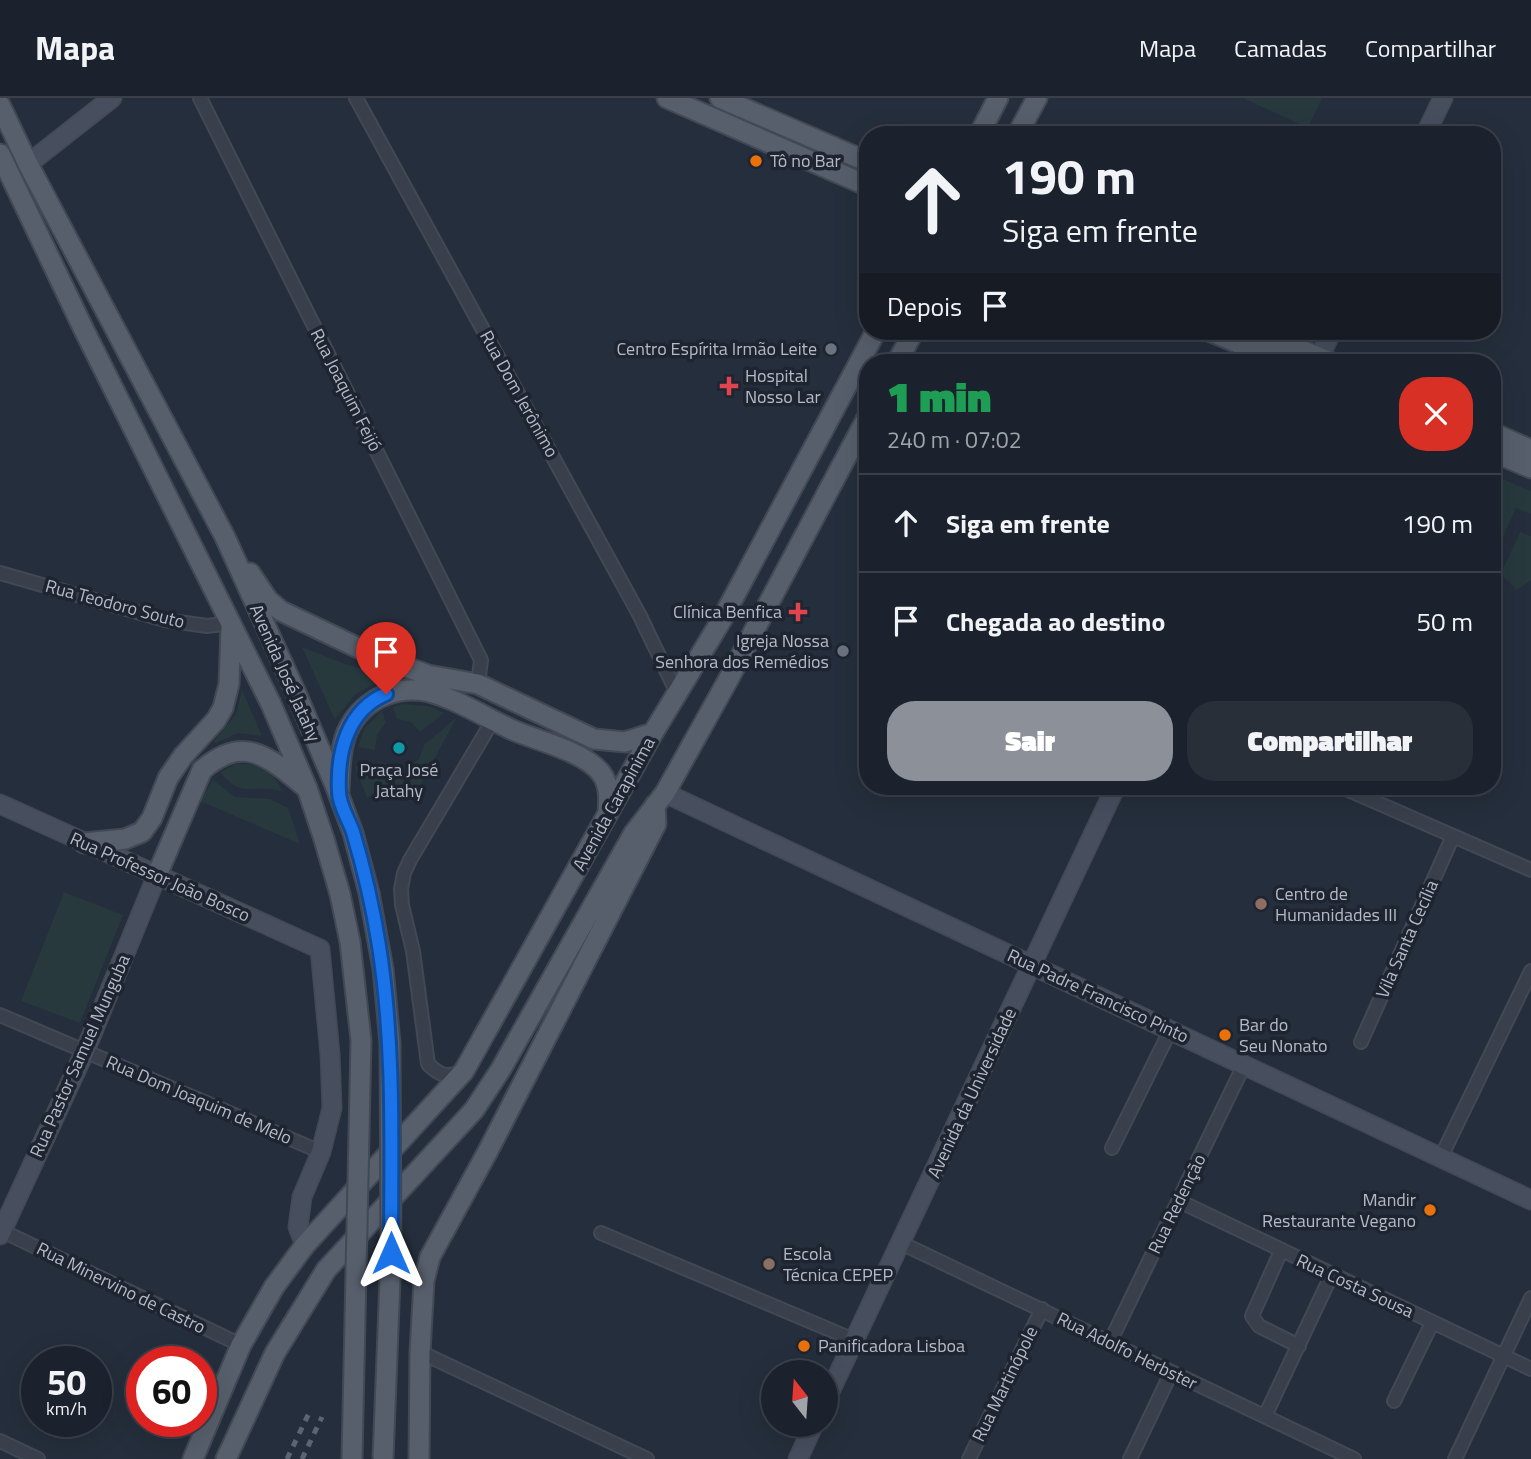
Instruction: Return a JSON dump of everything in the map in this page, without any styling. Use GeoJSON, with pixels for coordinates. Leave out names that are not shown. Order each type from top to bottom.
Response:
{"type":"FeatureCollection","features":[{"type":"Feature","properties":{"kind":"main road"},"geometry":{"type":"LineString","coordinates":[[667,98],[703,105],[859,182]]}},
{"type":"Feature","properties":{"kind":"main road"},"geometry":{"type":"LineString","coordinates":[[720,98],[859,158]]}},
{"type":"Feature","properties":{"kind":"main road"},"geometry":{"type":"LineString","coordinates":[[984,126],[998,98]]}},
{"type":"Feature","properties":{"kind":"main road"},"geometry":{"type":"LineString","coordinates":[[1022,126],[1037,98]]}},
{"type":"Feature","properties":{"kind":"main road","name":"Avenida José Jatahy"},"geometry":{"type":"LineString","coordinates":[[0,105],[28,164],[225,537],[296,693],[353,833],[377,931],[390,1043],[391,1253],[383,1459]]}},
{"type":"Feature","properties":{"kind":"main road","name":"Avenida José Jatahy"},"geometry":{"type":"LineString","coordinates":[[0,154],[7,175],[271,704],[307,788],[340,894],[350,942],[361,1040],[352,1459]]}},
{"type":"Feature","properties":{"kind":"main road"},"geometry":{"type":"LineString","coordinates":[[1231,340],[1265,354]]}},
{"type":"Feature","properties":{"kind":"main road"},"geometry":{"type":"LineString","coordinates":[[1276,340],[1307,354]]}},
{"type":"Feature","properties":{"kind":"main road","name":"Avenida Carapinima"},"geometry":{"type":"LineString","coordinates":[[193,1459],[241,1345],[274,1287],[305,1245],[464,1071],[653,733],[721,621],[859,363]]}},
{"type":"Feature","properties":{"kind":"main road","name":"Avenida Carapinima"},"geometry":{"type":"LineString","coordinates":[[226,1459],[275,1353],[326,1270],[474,1110],[501,1069],[634,833],[660,799],[728,680],[859,433]]}},
{"type":"Feature","properties":{"kind":"main road"},"geometry":{"type":"LineString","coordinates":[[1501,437],[1531,450]]}},
{"type":"Feature","properties":{"kind":"main road"},"geometry":{"type":"LineString","coordinates":[[1501,455],[1531,468]]}},
{"type":"Feature","properties":{"kind":"main road"},"geometry":{"type":"LineString","coordinates":[[225,537],[268,600],[281,611],[371,654],[428,674],[478,684],[594,739],[625,742],[653,733]]}},
{"type":"Feature","properties":{"kind":"main road"},"geometry":{"type":"LineString","coordinates":[[85,843],[125,839],[142,832],[152,818],[168,778],[183,755],[216,720],[223,708],[229,684],[231,624]]}},
{"type":"Feature","properties":{"kind":"main road"},"geometry":{"type":"LineString","coordinates":[[338,795],[346,734],[355,718],[376,698],[398,691],[430,692],[588,760],[606,780],[609,795],[608,815]]}},
{"type":"Feature","properties":{"kind":"main road"},"geometry":{"type":"LineString","coordinates":[[158,875],[202,770],[214,759],[239,751],[265,755],[307,788]]}},
{"type":"Feature","properties":{"kind":"main road"},"geometry":{"type":"LineString","coordinates":[[419,1459],[420,1352],[424,1281],[430,1257],[488,1151],[656,824],[660,799]]}},
{"type":"Feature","properties":{"kind":"street"},"geometry":{"type":"LineString","coordinates":[[28,164],[112,98]]}},
{"type":"Feature","properties":{"kind":"street","name":"Rua Joaquim Feijó"},"geometry":{"type":"LineString","coordinates":[[200,98],[481,660],[478,684]]}},
{"type":"Feature","properties":{"kind":"street","name":"Rua Dom Jerônimo"},"geometry":{"type":"LineString","coordinates":[[356,98],[639,614],[677,693]]}},
{"type":"Feature","properties":{"kind":"street"},"geometry":{"type":"LineString","coordinates":[[1429,126],[1443,98]]}},
{"type":"Feature","properties":{"kind":"street","name":"Rua Teodoro Souto"},"geometry":{"type":"LineString","coordinates":[[0,573],[165,620],[207,626],[231,624]]}},
{"type":"Feature","properties":{"kind":"street"},"geometry":{"type":"LineString","coordinates":[[464,1071],[451,1076],[436,1073],[428,1064],[413,951],[401,889],[410,860],[493,720]]}},
{"type":"Feature","properties":{"kind":"street","name":"Avenida da Universidade"},"geometry":{"type":"LineString","coordinates":[[838,1374],[1112,795]]}},
{"type":"Feature","properties":{"kind":"street"},"geometry":{"type":"LineString","coordinates":[[1360,795],[1531,870]]}},
{"type":"Feature","properties":{"kind":"street","name":"Rua Padre Francisco Pinto"},"geometry":{"type":"LineString","coordinates":[[660,799],[1032,966],[1531,1200]]}},
{"type":"Feature","properties":{"kind":"street","name":"Rua Professor João Bosco"},"geometry":{"type":"LineString","coordinates":[[0,804],[320,949],[330,1054],[331,1108],[321,1152]]}},
{"type":"Feature","properties":{"kind":"street","name":"Vila Santa Cecília"},"geometry":{"type":"LineString","coordinates":[[1362,1042],[1453,836]]}},
{"type":"Feature","properties":{"kind":"street","name":"Rua Pastor Samuel Munguba"},"geometry":{"type":"LineString","coordinates":[[1,1232],[85,1051],[158,875]]}},
{"type":"Feature","properties":{"kind":"street"},"geometry":{"type":"LineString","coordinates":[[1441,1157],[1531,971]]}},
{"type":"Feature","properties":{"kind":"street","name":"Rua Dom Joaquim de Melo"},"geometry":{"type":"LineString","coordinates":[[0,1015],[321,1152]]}},
{"type":"Feature","properties":{"kind":"street"},"geometry":{"type":"LineString","coordinates":[[1112,1148],[1170,1031]]}},
{"type":"Feature","properties":{"kind":"street","name":"Rua Redenção"},"geometry":{"type":"LineString","coordinates":[[1110,1342],[1244,1065]]}},
{"type":"Feature","properties":{"kind":"street"},"geometry":{"type":"LineString","coordinates":[[305,1245],[298,1227],[302,1196],[321,1152]]}},
{"type":"Feature","properties":{"kind":"street","name":"Rua Costa Sousa"},"geometry":{"type":"LineString","coordinates":[[1179,1201],[1531,1369]]}},
{"type":"Feature","properties":{"kind":"street","name":"Rua Minervino de Castro"},"geometry":{"type":"LineString","coordinates":[[1,1232],[241,1345]]}},
{"type":"Feature","properties":{"kind":"street"},"geometry":{"type":"LineString","coordinates":[[601,1233],[854,1340]]}},
{"type":"Feature","properties":{"kind":"street","name":"Rua Adolfo Herbster"},"geometry":{"type":"LineString","coordinates":[[901,1243],[1354,1459]]}},
{"type":"Feature","properties":{"kind":"street"},"geometry":{"type":"LineString","coordinates":[[1281,1251],[1252,1316],[1259,1326],[1299,1346]]}},
{"type":"Feature","properties":{"kind":"street"},"geometry":{"type":"LineString","coordinates":[[1265,1416],[1332,1274]]}},
{"type":"Feature","properties":{"kind":"street"},"geometry":{"type":"LineString","coordinates":[[1455,1459],[1531,1298]]}},
{"type":"Feature","properties":{"kind":"street","name":"Rua Martinópole"},"geometry":{"type":"LineString","coordinates":[[969,1459],[1042,1309]]}},
{"type":"Feature","properties":{"kind":"street"},"geometry":{"type":"LineString","coordinates":[[1394,1401],[1432,1323]]}},
{"type":"Feature","properties":{"kind":"street"},"geometry":{"type":"LineString","coordinates":[[420,1352],[647,1459]]}},
{"type":"Feature","properties":{"kind":"street"},"geometry":{"type":"LineString","coordinates":[[1130,1459],[1171,1373]]}},
{"type":"Feature","properties":{"kind":"street"},"geometry":{"type":"LineString","coordinates":[[798,1459],[808,1437]]}},
{"type":"Feature","properties":{"kind":"street"},"geometry":{"type":"LineString","coordinates":[[0,1441],[38,1459]]}},
{"type":"Feature","properties":{"kind":"shaded area"},"geometry":{"type":"Polygon","coordinates":[[[1243,98],[1322,98],[1309,126],[1243,98]]]}},
{"type":"Feature","properties":{"kind":"shaded area"},"geometry":{"type":"Polygon","coordinates":[[[1501,478],[1531,491],[1531,514],[1516,508],[1501,541],[1501,478]]]}},
{"type":"Feature","properties":{"kind":"shaded area"},"geometry":{"type":"Polygon","coordinates":[[[1520,532],[1531,536],[1531,580],[1517,590],[1501,574],[1520,532]]]}},
{"type":"Feature","properties":{"kind":"shaded area"},"geometry":{"type":"Polygon","coordinates":[[[302,647],[382,675],[383,679],[356,694],[334,718],[302,647]]]}},
{"type":"Feature","properties":{"kind":"shaded area"},"geometry":{"type":"Polygon","coordinates":[[[242,690],[262,736],[238,733],[216,743],[214,741],[236,714],[242,690]]]}},
{"type":"Feature","properties":{"kind":"shaded area"},"geometry":{"type":"Polygon","coordinates":[[[401,704],[428,706],[444,713],[420,732],[411,722],[397,719],[393,707],[401,704]]]}},
{"type":"Feature","properties":{"kind":"shaded area"},"geometry":{"type":"Polygon","coordinates":[[[382,711],[386,723],[377,734],[375,750],[358,747],[364,729],[382,711]]]}},
{"type":"Feature","properties":{"kind":"shaded area"},"geometry":{"type":"Polygon","coordinates":[[[457,717],[411,802],[391,791],[386,799],[375,793],[367,798],[355,766],[381,762],[397,769],[410,766],[419,759],[424,745],[457,717]]]}},
{"type":"Feature","properties":{"kind":"shaded area"},"geometry":{"type":"Polygon","coordinates":[[[236,764],[251,765],[264,770],[275,779],[283,792],[236,786],[220,772],[236,764]]]}},
{"type":"Feature","properties":{"kind":"shaded area"},"geometry":{"type":"Polygon","coordinates":[[[213,780],[235,797],[270,799],[288,808],[300,844],[200,801],[213,780]]]}},
{"type":"Feature","properties":{"kind":"shaded area"},"geometry":{"type":"Polygon","coordinates":[[[64,892],[123,915],[80,1023],[21,1001],[64,892]]]}},
{"type":"Feature","properties":{"kind":"railway"},"geometry":{"type":"LineString","coordinates":[[287,1459],[310,1411]]}},
{"type":"Feature","properties":{"kind":"railway"},"geometry":{"type":"LineString","coordinates":[[302,1459],[322,1417]]}},
{"type":"Feature","properties":{"kind":"place","name":"Tô no Bar"},"geometry":{"type":"Point","coordinates":[756,161]}},
{"type":"Feature","properties":{"kind":"place","name":"Centro Espírita Irmão Leite"},"geometry":{"type":"Point","coordinates":[831,349]}},
{"type":"Feature","properties":{"kind":"place","name":"Hospital Nosso Lar"},"geometry":{"type":"Point","coordinates":[729,386]}},
{"type":"Feature","properties":{"kind":"place","name":"Clínica Benfica"},"geometry":{"type":"Point","coordinates":[798,612]}},
{"type":"Feature","properties":{"kind":"place","name":"Igreja Nossa Senhora dos Remédios"},"geometry":{"type":"Point","coordinates":[843,651]}},
{"type":"Feature","properties":{"kind":"place","name":"Praça José Jatahy"},"geometry":{"type":"Point","coordinates":[399,748]}},
{"type":"Feature","properties":{"kind":"place","name":"Centro de Humanidades III"},"geometry":{"type":"Point","coordinates":[1261,904]}},
{"type":"Feature","properties":{"kind":"place","name":"Bar do Seu Nonato"},"geometry":{"type":"Point","coordinates":[1225,1035]}},
{"type":"Feature","properties":{"kind":"place","name":"Mandir Restaurante Vegano"},"geometry":{"type":"Point","coordinates":[1430,1210]}},
{"type":"Feature","properties":{"kind":"place","name":"Escola Técnica CEPEP"},"geometry":{"type":"Point","coordinates":[769,1264]}},
{"type":"Feature","properties":{"kind":"place","name":"Panificadora Lisboa"},"geometry":{"type":"Point","coordinates":[804,1346]}},
{"type":"Feature","properties":{"kind":"route"},"geometry":{"type":"LineString","coordinates":[[386,694],[366,705],[346,734],[338,795],[353,833],[369,893],[383,969],[390,1043],[391,1253]]}}]}
